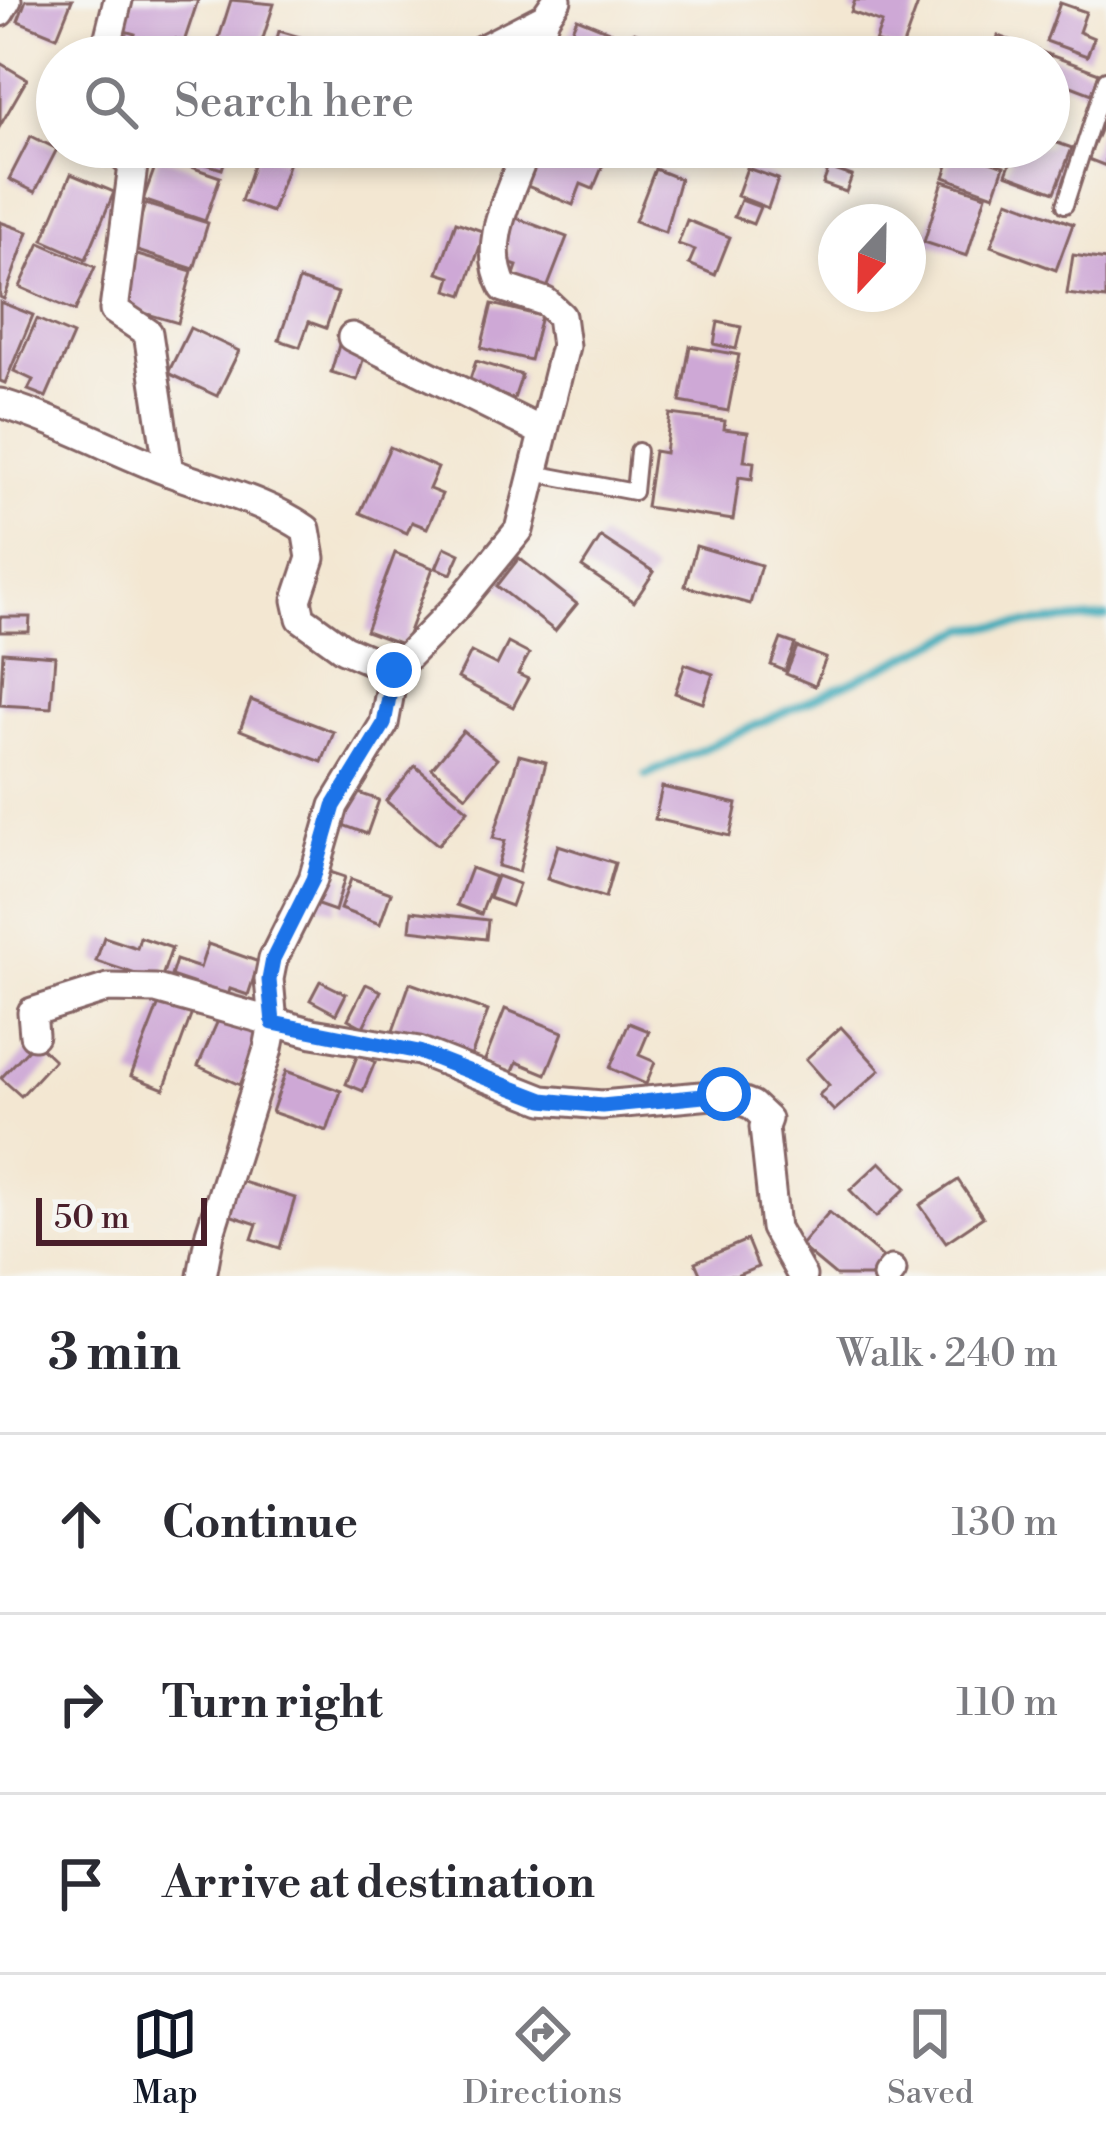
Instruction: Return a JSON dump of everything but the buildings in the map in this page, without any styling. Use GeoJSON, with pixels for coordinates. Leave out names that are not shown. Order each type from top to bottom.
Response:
{"type":"FeatureCollection","features":[{"type":"Feature","properties":{"kind":"street"},"geometry":{"type":"LineString","coordinates":[[0,12],[7,0]]}},
{"type":"Feature","properties":{"kind":"street"},"geometry":{"type":"LineString","coordinates":[[109,36],[118,0]]}},
{"type":"Feature","properties":{"kind":"street"},"geometry":{"type":"LineString","coordinates":[[505,36],[551,9]]}},
{"type":"Feature","properties":{"kind":"street"},"geometry":{"type":"LineString","coordinates":[[133,168],[114,310],[148,332],[169,472]]}},
{"type":"Feature","properties":{"kind":"street"},"geometry":{"type":"LineString","coordinates":[[202,1276],[210,1233],[273,1023],[269,980],[273,959],[313,879],[334,806],[384,724],[394,670],[456,608],[519,530],[566,346],[561,316],[546,302],[504,288],[492,266],[494,243],[520,168]]}},
{"type":"Feature","properties":{"kind":"street"},"geometry":{"type":"LineString","coordinates":[[352,337],[543,432]]}},
{"type":"Feature","properties":{"kind":"street"},"geometry":{"type":"LineString","coordinates":[[0,403],[169,472],[276,508],[306,529],[311,558],[297,600],[301,617],[344,649],[394,670]]}},
{"type":"Feature","properties":{"kind":"street"},"geometry":{"type":"LineString","coordinates":[[34,1035],[32,1012],[108,988],[156,989],[273,1023],[419,1052],[543,1100],[602,1106],[724,1094],[752,1105],[767,1119],[764,1127],[776,1228],[796,1265],[819,1276]]}},
{"type":"Feature","properties":{"kind":"lane"},"geometry":{"type":"LineString","coordinates":[[1065,205],[1106,79]]}},
{"type":"Feature","properties":{"kind":"lane"},"geometry":{"type":"LineString","coordinates":[[534,473],[634,492],[638,452]]}},
{"type":"Feature","properties":{"kind":"waterway"},"geometry":{"type":"LineString","coordinates":[[646,775],[969,628],[1106,617]]}},
{"type":"Feature","properties":{"kind":"route"},"geometry":{"type":"LineString","coordinates":[[394,670],[384,724],[334,806],[313,879],[273,959],[269,980],[273,1023],[419,1052],[543,1100],[602,1106],[724,1094]]}}]}
